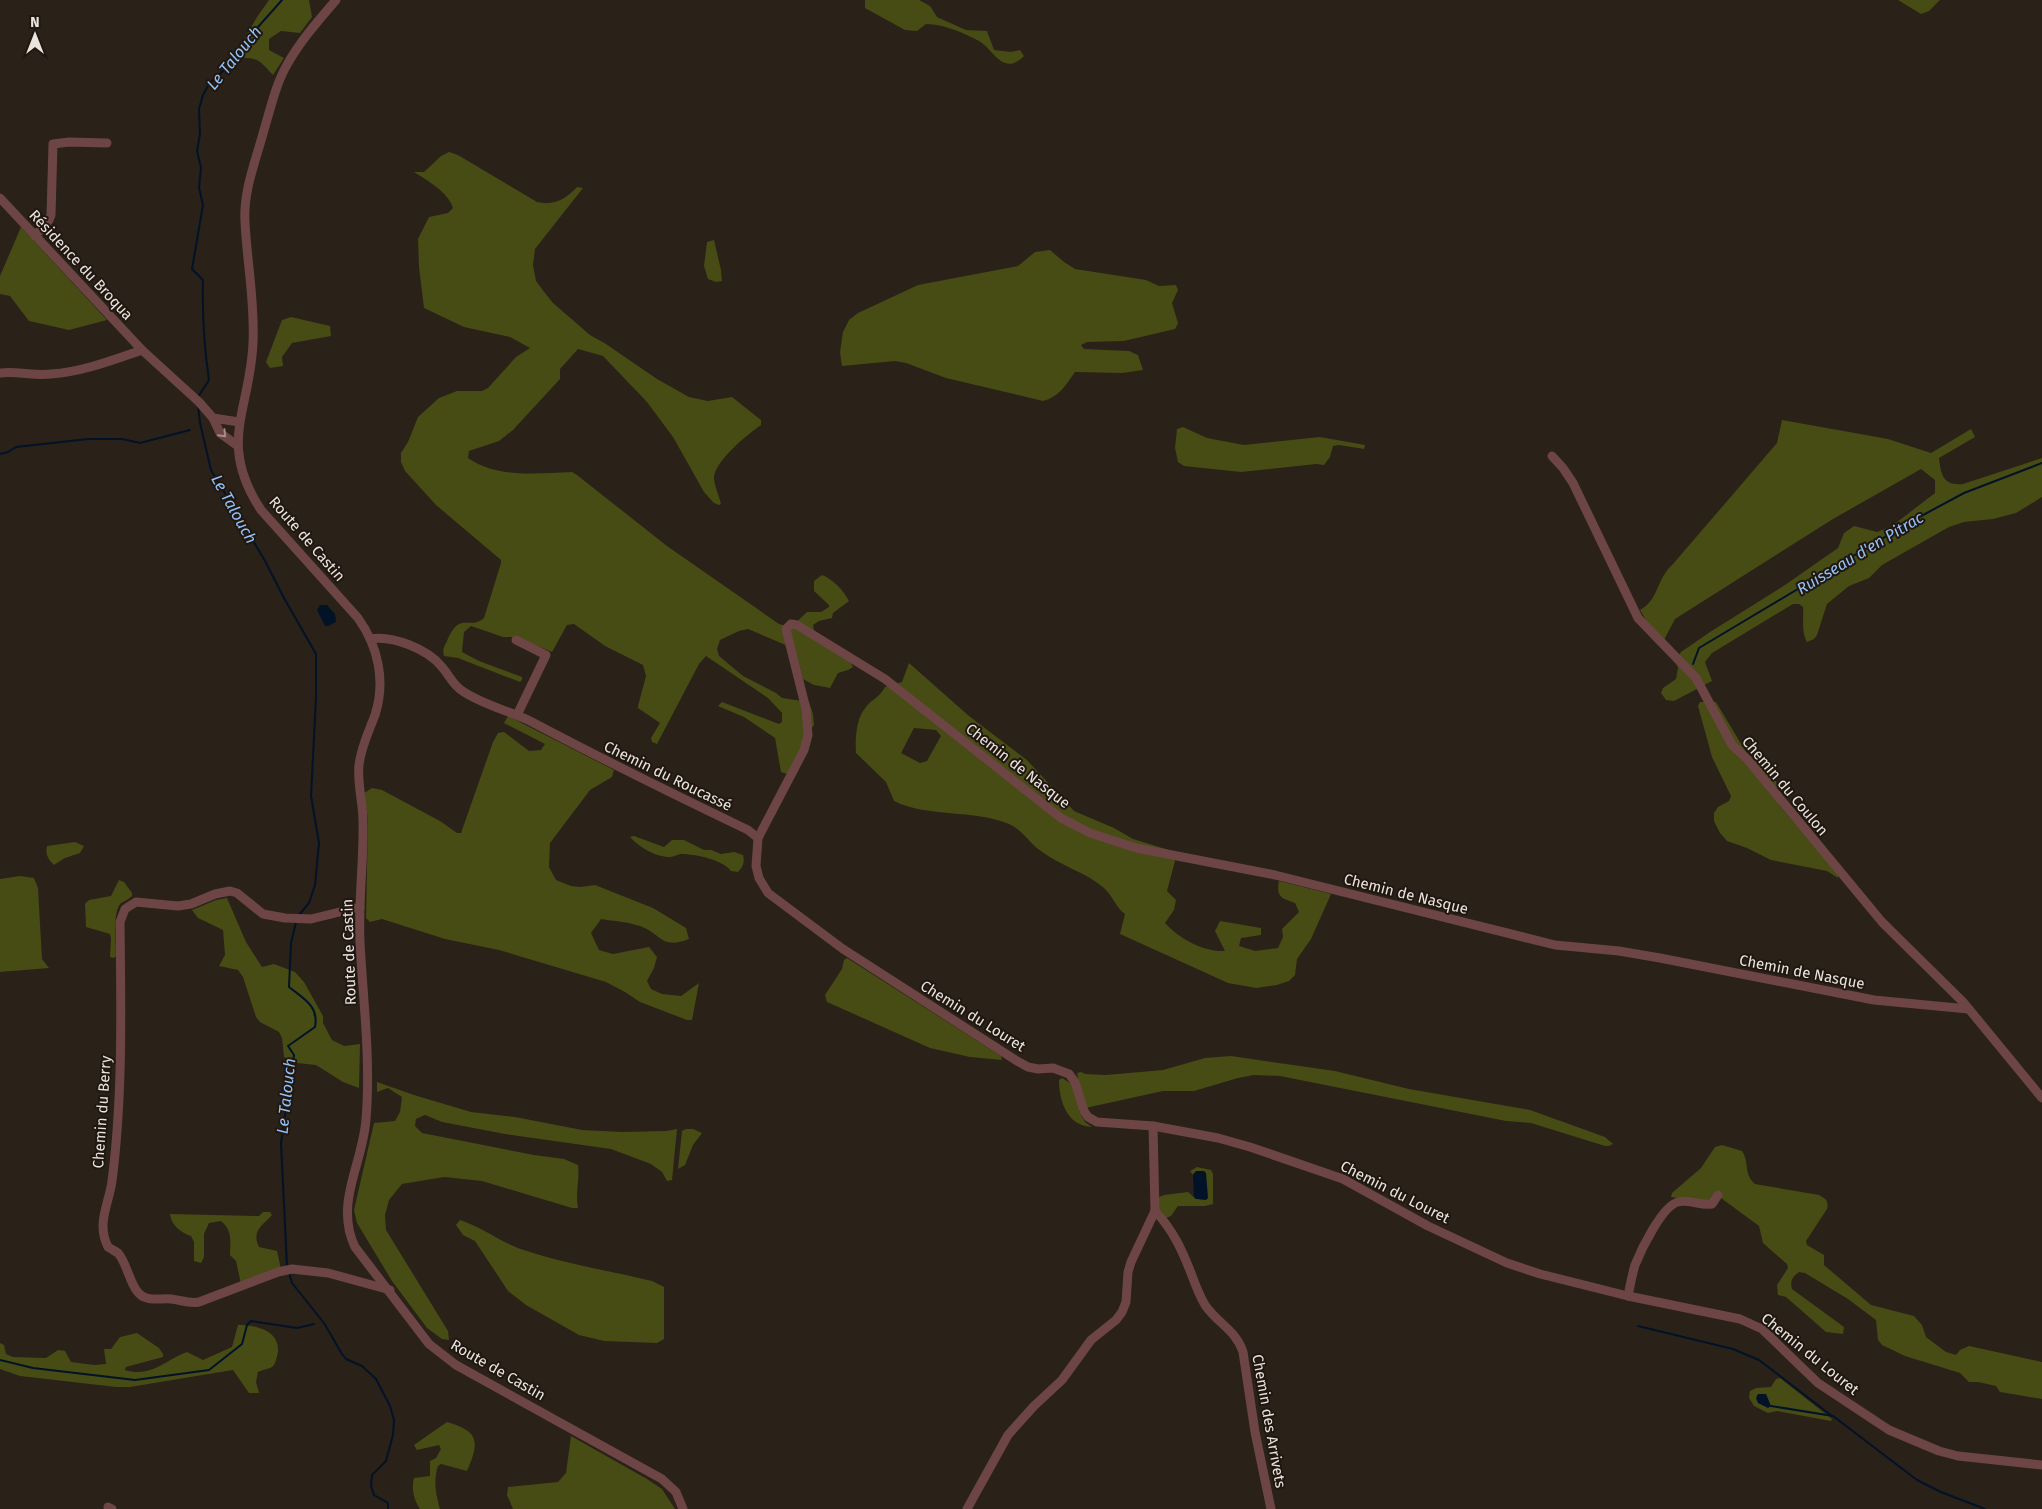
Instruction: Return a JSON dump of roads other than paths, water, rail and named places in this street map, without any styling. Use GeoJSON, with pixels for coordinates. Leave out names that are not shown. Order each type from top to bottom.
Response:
{"type":"FeatureCollection","features":[{"type":"Feature","properties":{"kind":"street","name":"Route de Castin"},"geometry":{"type":"LineString","coordinates":[[336,0],[302,42],[278,84],[248,184],[245,221],[251,274],[253,341],[252,362],[240,422],[238,446],[244,478],[250,493],[261,510],[358,618],[368,631],[377,657],[380,682],[375,713],[363,744],[358,766],[363,821],[360,907],[366,1044],[366,1118],[362,1149],[346,1208],[349,1235],[355,1247],[390,1290],[429,1344],[442,1355],[456,1365],[662,1479],[676,1492],[683,1509]]}},
{"type":"Feature","properties":{"kind":"street"},"geometry":{"type":"LineString","coordinates":[[35,236],[51,215],[53,144],[69,142],[106,143]]}},
{"type":"Feature","properties":{"kind":"street","name":"Résidence du Broqua"},"geometry":{"type":"LineString","coordinates":[[0,198],[142,350],[196,399],[213,418],[220,433],[238,446]]}},
{"type":"Feature","properties":{"kind":"street"},"geometry":{"type":"LineString","coordinates":[[0,373],[49,375],[69,372],[142,350]]}},
{"type":"Feature","properties":{"kind":"street"},"geometry":{"type":"LineString","coordinates":[[213,418],[240,422]]}},
{"type":"Feature","properties":{"kind":"street","name":"Chemin du Coulon"},"geometry":{"type":"LineString","coordinates":[[1552,456],[1573,483],[1638,618],[1696,678],[1732,745],[1747,759],[1882,922],[1968,1009]]}},
{"type":"Feature","properties":{"kind":"street","name":"Chemin de Nasque"},"geometry":{"type":"LineString","coordinates":[[758,838],[804,750],[808,735],[806,709],[787,633],[788,626],[797,625],[885,679],[1061,818],[1090,833],[1110,840],[1136,848],[1275,875],[1556,945],[1619,950],[1874,1000],[1968,1009]]}},
{"type":"Feature","properties":{"kind":"street","name":"Chemin du Roucassé"},"geometry":{"type":"LineString","coordinates":[[370,639],[384,637],[422,650],[435,660],[454,684],[463,692],[517,715],[658,787],[748,830],[758,838]]}},
{"type":"Feature","properties":{"kind":"street"},"geometry":{"type":"LineString","coordinates":[[516,640],[546,654],[517,715]]}},
{"type":"Feature","properties":{"kind":"street","name":"Chemin du Louret"},"geometry":{"type":"LineString","coordinates":[[758,838],[756,866],[759,878],[768,893],[843,949],[1017,1061],[1038,1069],[1053,1068],[1069,1074],[1075,1082],[1084,1111],[1088,1117],[1097,1122],[1153,1126],[1218,1138],[1284,1158],[1343,1179],[1393,1208],[1507,1263],[1540,1274],[1628,1296],[1740,1318],[1762,1329],[1818,1382],[1889,1430],[1939,1451],[1958,1456],[2042,1464]]}},
{"type":"Feature","properties":{"kind":"street","name":"Chemin du Berry"},"geometry":{"type":"LineString","coordinates":[[360,907],[311,918],[285,918],[263,914],[237,893],[230,891],[214,894],[191,904],[167,906],[136,902],[125,909],[120,922],[120,1050],[114,1167],[111,1188],[102,1219],[102,1229],[108,1247],[117,1252],[137,1292],[141,1296],[148,1298],[171,1299],[190,1303],[199,1302],[278,1272],[292,1269],[328,1273],[390,1290]]}},
{"type":"Feature","properties":{"kind":"street"},"geometry":{"type":"LineString","coordinates":[[1968,1009],[2037,1089],[2042,1098]]}},
{"type":"Feature","properties":{"kind":"street"},"geometry":{"type":"LineString","coordinates":[[967,1509],[1008,1435],[1034,1406],[1062,1380],[1091,1340],[1116,1320],[1122,1312],[1126,1302],[1128,1272],[1131,1262],[1155,1211],[1153,1126]]}},
{"type":"Feature","properties":{"kind":"street"},"geometry":{"type":"LineString","coordinates":[[1628,1296],[1635,1266],[1641,1252],[1668,1207],[1679,1201],[1712,1204],[1718,1194]]}},
{"type":"Feature","properties":{"kind":"street","name":"Chemin des Arrivets"},"geometry":{"type":"LineString","coordinates":[[1155,1211],[1176,1238],[1205,1304],[1235,1335],[1244,1352],[1255,1432],[1271,1509]]}},
{"type":"Feature","properties":{"kind":"water"},"geometry":{"type":"Polygon","coordinates":[[[320,605],[327,605],[335,614],[336,622],[325,626],[317,610],[320,605]]]}},
{"type":"Feature","properties":{"kind":"water"},"geometry":{"type":"Polygon","coordinates":[[[1196,1171],[1204,1171],[1206,1173],[1208,1198],[1206,1200],[1194,1197],[1193,1175],[1196,1171]]]}},
{"type":"Feature","properties":{"kind":"water"},"geometry":{"type":"Polygon","coordinates":[[[1758,1394],[1766,1394],[1771,1406],[1768,1408],[1758,1403],[1756,1398],[1758,1394]]]}},
{"type":"Feature","properties":{"kind":"waterway","name":"Le Talouch"},"geometry":{"type":"LineString","coordinates":[[198,397],[209,380],[204,330],[203,280],[192,269],[203,205],[199,188],[201,168],[197,151],[200,134],[199,109],[209,84],[237,58],[251,35],[282,0]]}},
{"type":"Feature","properties":{"kind":"waterway","name":"Le Talouch"},"geometry":{"type":"LineString","coordinates":[[198,405],[200,423],[211,470],[265,561],[316,654],[316,698],[311,796],[319,843],[315,885],[309,903],[299,915]]}},
{"type":"Feature","properties":{"kind":"waterway"},"geometry":{"type":"LineString","coordinates":[[0,454],[16,447],[88,439],[122,439],[140,443],[190,430]]}},
{"type":"Feature","properties":{"kind":"waterway","name":"Ruisseau d'en Pitrac"},"geometry":{"type":"LineString","coordinates":[[1693,664],[1699,648],[1910,522],[1964,493],[2042,463]]}},
{"type":"Feature","properties":{"kind":"waterway","name":"Le Talouch"},"geometry":{"type":"LineString","coordinates":[[287,1266],[281,1143],[294,1055],[288,1046],[315,1027],[316,1020],[312,1008],[305,999],[289,987],[291,943],[296,922]]}},
{"type":"Feature","properties":{"kind":"waterway","name":"Le Talouch"},"geometry":{"type":"LineString","coordinates":[[289,1273],[292,1283],[324,1323],[342,1354],[346,1359],[362,1366],[376,1379],[390,1406],[394,1420],[393,1435],[386,1461],[372,1475],[371,1486],[374,1495],[388,1503],[388,1509]]}},
{"type":"Feature","properties":{"kind":"waterway"},"geometry":{"type":"LineString","coordinates":[[0,1360],[33,1368],[135,1380],[209,1370],[242,1344],[247,1325],[251,1321],[297,1328],[314,1324]]}},
{"type":"Feature","properties":{"kind":"waterway"},"geometry":{"type":"LineString","coordinates":[[1638,1326],[1733,1349],[1759,1360],[1832,1416]]}},
{"type":"Feature","properties":{"kind":"waterway"},"geometry":{"type":"LineString","coordinates":[[1771,1406],[1833,1416],[1917,1480],[1941,1492],[1985,1509]]}}]}
